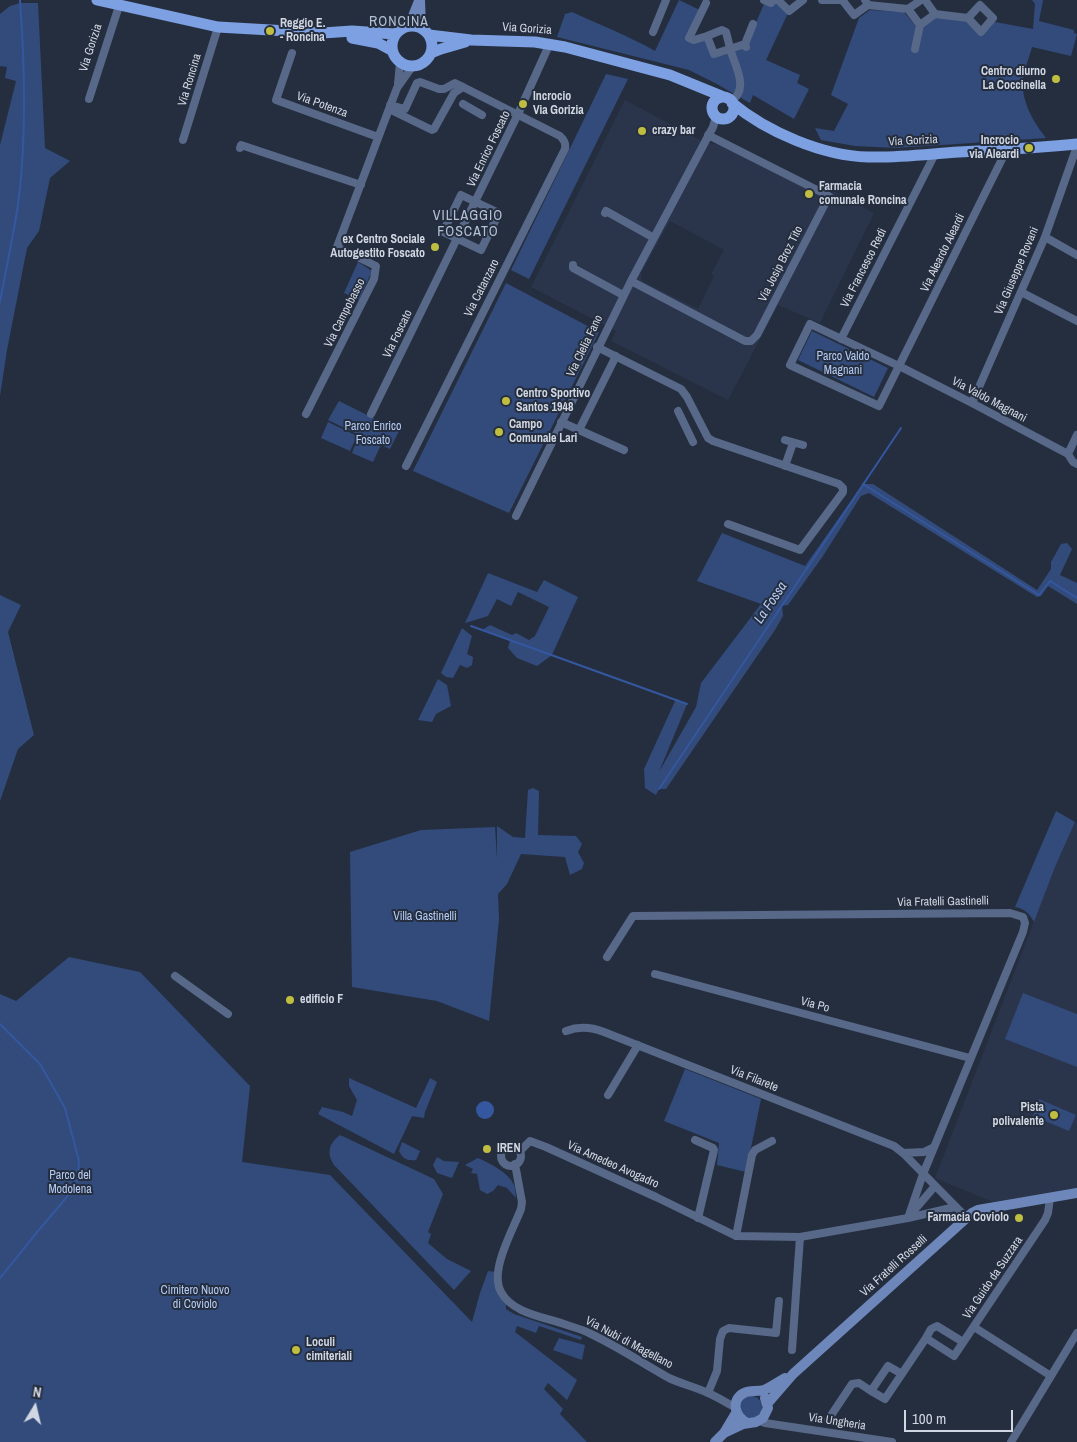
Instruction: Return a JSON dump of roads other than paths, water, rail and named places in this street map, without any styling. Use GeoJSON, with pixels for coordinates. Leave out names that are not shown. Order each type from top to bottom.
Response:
{"type":"FeatureCollection","features":[{"type":"Feature","properties":{"kind":"main road"},"geometry":{"type":"LineString","coordinates":[[97,0],[218,27],[323,33],[352,31],[395,34]]}},
{"type":"Feature","properties":{"kind":"main road"},"geometry":{"type":"LineString","coordinates":[[425,32],[432,44],[431,53],[426,61],[421,65],[412,67],[395,59],[391,50],[395,34],[409,26],[425,32],[471,40]]}},
{"type":"Feature","properties":{"kind":"main road"},"geometry":{"type":"LineString","coordinates":[[323,33],[371,42],[391,50]]}},
{"type":"Feature","properties":{"kind":"main road"},"geometry":{"type":"LineString","coordinates":[[431,53],[471,40]]}},
{"type":"Feature","properties":{"kind":"main road","name":"Via Gorizia"},"geometry":{"type":"LineString","coordinates":[[471,40],[550,43],[653,70],[729,100],[757,121],[796,139],[844,154],[887,157],[1077,145]]}},
{"type":"Feature","properties":{"kind":"main road","name":"Via Gorizia"},"geometry":{"type":"LineString","coordinates":[[694,85],[706,95],[718,115],[757,121]]}},
{"type":"Feature","properties":{"kind":"main road"},"geometry":{"type":"LineString","coordinates":[[715,100],[729,100],[733,112],[718,115],[715,100]]}},
{"type":"Feature","properties":{"kind":"street"},"geometry":{"type":"LineString","coordinates":[[409,26],[420,0]]}},
{"type":"Feature","properties":{"kind":"street"},"geometry":{"type":"LineString","coordinates":[[420,0],[425,32]]}},
{"type":"Feature","properties":{"kind":"street"},"geometry":{"type":"LineString","coordinates":[[654,32],[666,0]]}},
{"type":"Feature","properties":{"kind":"street"},"geometry":{"type":"LineString","coordinates":[[764,0],[771,3],[776,0],[789,11],[803,0]]}},
{"type":"Feature","properties":{"kind":"street"},"geometry":{"type":"LineString","coordinates":[[822,0],[843,1],[854,15],[866,2],[908,9],[920,25]]}},
{"type":"Feature","properties":{"kind":"street"},"geometry":{"type":"LineString","coordinates":[[908,9],[921,0]]}},
{"type":"Feature","properties":{"kind":"street"},"geometry":{"type":"LineString","coordinates":[[925,0],[935,14]]}},
{"type":"Feature","properties":{"kind":"street"},"geometry":{"type":"LineString","coordinates":[[706,3],[689,38],[694,40],[722,30],[726,32],[741,83],[739,94],[729,100]]}},
{"type":"Feature","properties":{"kind":"street","name":"Via Gorizia"},"geometry":{"type":"LineString","coordinates":[[89,99],[119,6]]}},
{"type":"Feature","properties":{"kind":"street"},"geometry":{"type":"LineString","coordinates":[[916,49],[920,25],[935,14],[968,18]]}},
{"type":"Feature","properties":{"kind":"street"},"geometry":{"type":"LineString","coordinates":[[707,36],[714,54],[745,45],[753,24]]}},
{"type":"Feature","properties":{"kind":"street","name":"Via Roncina"},"geometry":{"type":"LineString","coordinates":[[183,140],[218,27]]}},
{"type":"Feature","properties":{"kind":"street","name":"Via Enrico Foscato"},"geometry":{"type":"LineString","coordinates":[[446,263],[550,43]]}},
{"type":"Feature","properties":{"kind":"street","name":"Via Potenza"},"geometry":{"type":"LineString","coordinates":[[292,53],[276,100],[378,137]]}},
{"type":"Feature","properties":{"kind":"street","name":"Via Campobasso"},"geometry":{"type":"LineString","coordinates":[[397,88],[400,63]]}},
{"type":"Feature","properties":{"kind":"street","name":"Via Campobasso"},"geometry":{"type":"LineString","coordinates":[[306,414],[374,279],[376,266],[337,247],[389,107],[397,88],[412,67]]}},
{"type":"Feature","properties":{"kind":"street"},"geometry":{"type":"LineString","coordinates":[[404,112],[417,83],[420,82],[439,89],[444,89],[453,83],[518,114]]}},
{"type":"Feature","properties":{"kind":"street"},"geometry":{"type":"LineString","coordinates":[[389,107],[404,112],[432,130],[454,93],[463,87]]}},
{"type":"Feature","properties":{"kind":"street"},"geometry":{"type":"LineString","coordinates":[[463,104],[479,113],[482,96]]}},
{"type":"Feature","properties":{"kind":"street","name":"Via Catanzaro"},"geometry":{"type":"LineString","coordinates":[[406,466],[565,149],[564,140],[560,136],[518,114]]}},
{"type":"Feature","properties":{"kind":"street","name":"Via Clelia Fano"},"geometry":{"type":"LineString","coordinates":[[516,516],[623,295],[718,115]]}},
{"type":"Feature","properties":{"kind":"street","name":"Via Josip Broz Tito"},"geometry":{"type":"LineString","coordinates":[[631,281],[745,341],[750,341],[757,335],[829,196],[708,135]]}},
{"type":"Feature","properties":{"kind":"street"},"geometry":{"type":"LineString","coordinates":[[240,148],[241,145],[361,184]]}},
{"type":"Feature","properties":{"kind":"street","name":"Via Giuseppe Rovani"},"geometry":{"type":"LineString","coordinates":[[972,403],[1045,237],[1077,145]]}},
{"type":"Feature","properties":{"kind":"street","name":"Via Aleardo Aleardi"},"geometry":{"type":"LineString","coordinates":[[899,366],[810,324],[790,365],[879,406],[899,366],[1006,149]]}},
{"type":"Feature","properties":{"kind":"street","name":"Via Francesco Redi"},"geometry":{"type":"LineString","coordinates":[[841,339],[935,154]]}},
{"type":"Feature","properties":{"kind":"street"},"geometry":{"type":"LineString","coordinates":[[461,195],[475,202],[498,213],[481,250],[443,232],[461,195]]}},
{"type":"Feature","properties":{"kind":"street"},"geometry":{"type":"LineString","coordinates":[[605,213],[606,211],[654,238]]}},
{"type":"Feature","properties":{"kind":"street"},"geometry":{"type":"LineString","coordinates":[[1045,237],[1077,255]]}},
{"type":"Feature","properties":{"kind":"street","name":"Via Foscato"},"geometry":{"type":"LineString","coordinates":[[371,414],[446,263]]}},
{"type":"Feature","properties":{"kind":"street"},"geometry":{"type":"LineString","coordinates":[[573,265],[573,268],[623,295]]}},
{"type":"Feature","properties":{"kind":"street"},"geometry":{"type":"LineString","coordinates":[[1021,292],[1077,321]]}},
{"type":"Feature","properties":{"kind":"street"},"geometry":{"type":"LineString","coordinates":[[598,347],[681,389],[708,438],[713,441],[839,484],[842,488],[843,492],[800,550],[728,524]]}},
{"type":"Feature","properties":{"kind":"street"},"geometry":{"type":"LineString","coordinates":[[579,430],[616,356]]}},
{"type":"Feature","properties":{"kind":"street","name":"Via Valdo Magnani"},"geometry":{"type":"LineString","coordinates":[[899,366],[1068,454]]}},
{"type":"Feature","properties":{"kind":"street"},"geometry":{"type":"LineString","coordinates":[[678,411],[693,442]]}},
{"type":"Feature","properties":{"kind":"street"},"geometry":{"type":"LineString","coordinates":[[685,425],[697,417]]}},
{"type":"Feature","properties":{"kind":"street"},"geometry":{"type":"LineString","coordinates":[[561,422],[624,450]]}},
{"type":"Feature","properties":{"kind":"street"},"geometry":{"type":"LineString","coordinates":[[1077,435],[1068,454],[1072,462],[1077,464]]}},
{"type":"Feature","properties":{"kind":"street"},"geometry":{"type":"LineString","coordinates":[[785,466],[789,441],[803,445]]}},
{"type":"Feature","properties":{"kind":"street","name":"Via Fratelli Gastinelli"},"geometry":{"type":"LineString","coordinates":[[606,956],[633,916],[1016,914],[1023,917],[1024,926],[923,1174],[908,1218]]}},
{"type":"Feature","properties":{"kind":"street","name":"Via Po"},"geometry":{"type":"LineString","coordinates":[[655,974],[970,1058]]}},
{"type":"Feature","properties":{"kind":"street"},"geometry":{"type":"LineString","coordinates":[[175,976],[228,1014]]}},
{"type":"Feature","properties":{"kind":"street","name":"Via Filarete"},"geometry":{"type":"LineString","coordinates":[[566,1030],[576,1027],[595,1029],[894,1146],[923,1174]]}},
{"type":"Feature","properties":{"kind":"street"},"geometry":{"type":"LineString","coordinates":[[608,1095],[638,1045]]}},
{"type":"Feature","properties":{"kind":"street"},"geometry":{"type":"LineString","coordinates":[[695,1140],[714,1150],[698,1218]]}},
{"type":"Feature","properties":{"kind":"street","name":"Via Amedeo Avogadro"},"geometry":{"type":"LineString","coordinates":[[520,1151],[530,1141],[538,1144],[736,1236],[800,1237],[908,1218],[955,1207]]}},
{"type":"Feature","properties":{"kind":"street"},"geometry":{"type":"LineString","coordinates":[[736,1236],[752,1155],[755,1150],[772,1141]]}},
{"type":"Feature","properties":{"kind":"street"},"geometry":{"type":"LineString","coordinates":[[516,1164],[510,1165],[505,1163],[502,1153],[510,1146],[516,1147],[520,1151]]}},
{"type":"Feature","properties":{"kind":"street"},"geometry":{"type":"LineString","coordinates":[[903,1153],[924,1152],[934,1147]]}},
{"type":"Feature","properties":{"kind":"street","name":"Via Nubi di Magellano"},"geometry":{"type":"LineString","coordinates":[[520,1151],[520,1160],[516,1164],[522,1202],[521,1209],[501,1258],[497,1281],[500,1292],[513,1306],[588,1332],[670,1378],[712,1395],[736,1410]]}},
{"type":"Feature","properties":{"kind":"street"},"geometry":{"type":"LineString","coordinates":[[923,1174],[966,1217]]}},
{"type":"Feature","properties":{"kind":"street"},"geometry":{"type":"LineString","coordinates":[[908,1218],[935,1186]]}},
{"type":"Feature","properties":{"kind":"street","name":"Via Fratelli Rosselli"},"geometry":{"type":"LineString","coordinates":[[760,1421],[767,1408],[793,1374],[842,1326],[891,1287],[966,1217],[978,1210],[1077,1194]]}},
{"type":"Feature","properties":{"kind":"street","name":"Via Guido da Suzzara"},"geometry":{"type":"LineString","coordinates":[[926,1338],[954,1356],[1045,1220],[1050,1198]]}},
{"type":"Feature","properties":{"kind":"street"},"geometry":{"type":"LineString","coordinates":[[792,1350],[800,1237]]}},
{"type":"Feature","properties":{"kind":"street"},"geometry":{"type":"LineString","coordinates":[[712,1395],[718,1371],[720,1339],[723,1331],[729,1328],[776,1333],[780,1300]]}},
{"type":"Feature","properties":{"kind":"street"},"geometry":{"type":"LineString","coordinates":[[828,1420],[852,1384],[858,1383],[885,1399],[931,1328],[937,1326],[963,1342]]}},
{"type":"Feature","properties":{"kind":"street"},"geometry":{"type":"LineString","coordinates":[[974,1327],[1051,1376]]}},
{"type":"Feature","properties":{"kind":"street"},"geometry":{"type":"LineString","coordinates":[[1011,1442],[1077,1333]]}},
{"type":"Feature","properties":{"kind":"street"},"geometry":{"type":"LineString","coordinates":[[872,1391],[888,1366],[902,1374]]}},
{"type":"Feature","properties":{"kind":"street","name":"Via Fratelli Rosselli"},"geometry":{"type":"LineString","coordinates":[[743,1393],[766,1389],[793,1374]]}},
{"type":"Feature","properties":{"kind":"street"},"geometry":{"type":"LineString","coordinates":[[756,1392],[764,1396],[767,1408],[779,1424]]}},
{"type":"Feature","properties":{"kind":"street"},"geometry":{"type":"LineString","coordinates":[[724,1433],[736,1410],[737,1399],[743,1393]]}},
{"type":"Feature","properties":{"kind":"street","name":"Via Nubi di Magellano"},"geometry":{"type":"LineString","coordinates":[[712,1395],[727,1397],[743,1393]]}},
{"type":"Feature","properties":{"kind":"street"},"geometry":{"type":"LineString","coordinates":[[736,1410],[742,1420],[748,1423]]}},
{"type":"Feature","properties":{"kind":"street"},"geometry":{"type":"LineString","coordinates":[[714,1442],[724,1433],[748,1423],[760,1421]]}},
{"type":"Feature","properties":{"kind":"street","name":"Via Ungheria"},"geometry":{"type":"LineString","coordinates":[[760,1421],[892,1442]]}},
{"type":"Feature","properties":{"kind":"waterway"},"geometry":{"type":"LineString","coordinates":[[0,302],[18,205],[23,154],[24,77],[20,0]]}},
{"type":"Feature","properties":{"kind":"waterway","name":"La Fossa"},"geometry":{"type":"LineString","coordinates":[[659,789],[901,428]]}},
{"type":"Feature","properties":{"kind":"waterway"},"geometry":{"type":"LineString","coordinates":[[863,484],[1039,595],[1050,581],[1077,598]]}},
{"type":"Feature","properties":{"kind":"waterway"},"geometry":{"type":"LineString","coordinates":[[471,626],[687,704]]}},
{"type":"Feature","properties":{"kind":"waterway"},"geometry":{"type":"LineString","coordinates":[[0,1024],[40,1064],[65,1108],[79,1161],[78,1179],[66,1198],[0,1278]]}},
{"type":"Feature","properties":{"kind":"place","name":"Reggio E. - Roncina"},"geometry":{"type":"Point","coordinates":[270,31]}},
{"type":"Feature","properties":{"kind":"place","name":"Centro diurno La Coccinella"},"geometry":{"type":"Point","coordinates":[1056,79]}},
{"type":"Feature","properties":{"kind":"place","name":"Incrocio Via Gorizia"},"geometry":{"type":"Point","coordinates":[523,104]}},
{"type":"Feature","properties":{"kind":"place","name":"crazy bar"},"geometry":{"type":"Point","coordinates":[642,131]}},
{"type":"Feature","properties":{"kind":"place","name":"Incrocio via Aleardi"},"geometry":{"type":"Point","coordinates":[1029,148]}},
{"type":"Feature","properties":{"kind":"place","name":"Farmacia comunale Roncina"},"geometry":{"type":"Point","coordinates":[809,194]}},
{"type":"Feature","properties":{"kind":"place","name":"ex Centro Sociale Autogestito Foscato"},"geometry":{"type":"Point","coordinates":[435,247]}},
{"type":"Feature","properties":{"kind":"place","name":"Centro Sportivo Santos 1948"},"geometry":{"type":"Point","coordinates":[506,401]}},
{"type":"Feature","properties":{"kind":"place","name":"Campo Comunale Lari"},"geometry":{"type":"Point","coordinates":[499,432]}},
{"type":"Feature","properties":{"kind":"place","name":"edificio F"},"geometry":{"type":"Point","coordinates":[290,1000]}},
{"type":"Feature","properties":{"kind":"place","name":"Pista polivalente"},"geometry":{"type":"Point","coordinates":[1054,1115]}},
{"type":"Feature","properties":{"kind":"place","name":"IREN"},"geometry":{"type":"Point","coordinates":[487,1149]}},
{"type":"Feature","properties":{"kind":"place","name":"Farmacia Coviolo"},"geometry":{"type":"Point","coordinates":[1019,1218]}},
{"type":"Feature","properties":{"kind":"place","name":"Loculi cimiteriali"},"geometry":{"type":"Point","coordinates":[296,1350]}},
{"type":"Feature","properties":{"kind":"district","name":"RONCINA"},"geometry":{"type":"Point","coordinates":[399,22]}},
{"type":"Feature","properties":{"kind":"district","name":"VILLAGGIO FOSCATO"},"geometry":{"type":"Point","coordinates":[468,224]}},
{"type":"Feature","properties":{"kind":"park label","name":"Parco Valdo Magnani"},"geometry":{"type":"Point","coordinates":[843,364]}},
{"type":"Feature","properties":{"kind":"park label","name":"Parco Enrico Foscato"},"geometry":{"type":"Point","coordinates":[373,434]}},
{"type":"Feature","properties":{"kind":"park label","name":"Villa Gastinelli"},"geometry":{"type":"Point","coordinates":[425,917]}},
{"type":"Feature","properties":{"kind":"park label","name":"Parco del Modolena"},"geometry":{"type":"Point","coordinates":[70,1183]}},
{"type":"Feature","properties":{"kind":"park label","name":"Cimitero Nuovo di Coviolo"},"geometry":{"type":"Point","coordinates":[195,1298]}}]}
